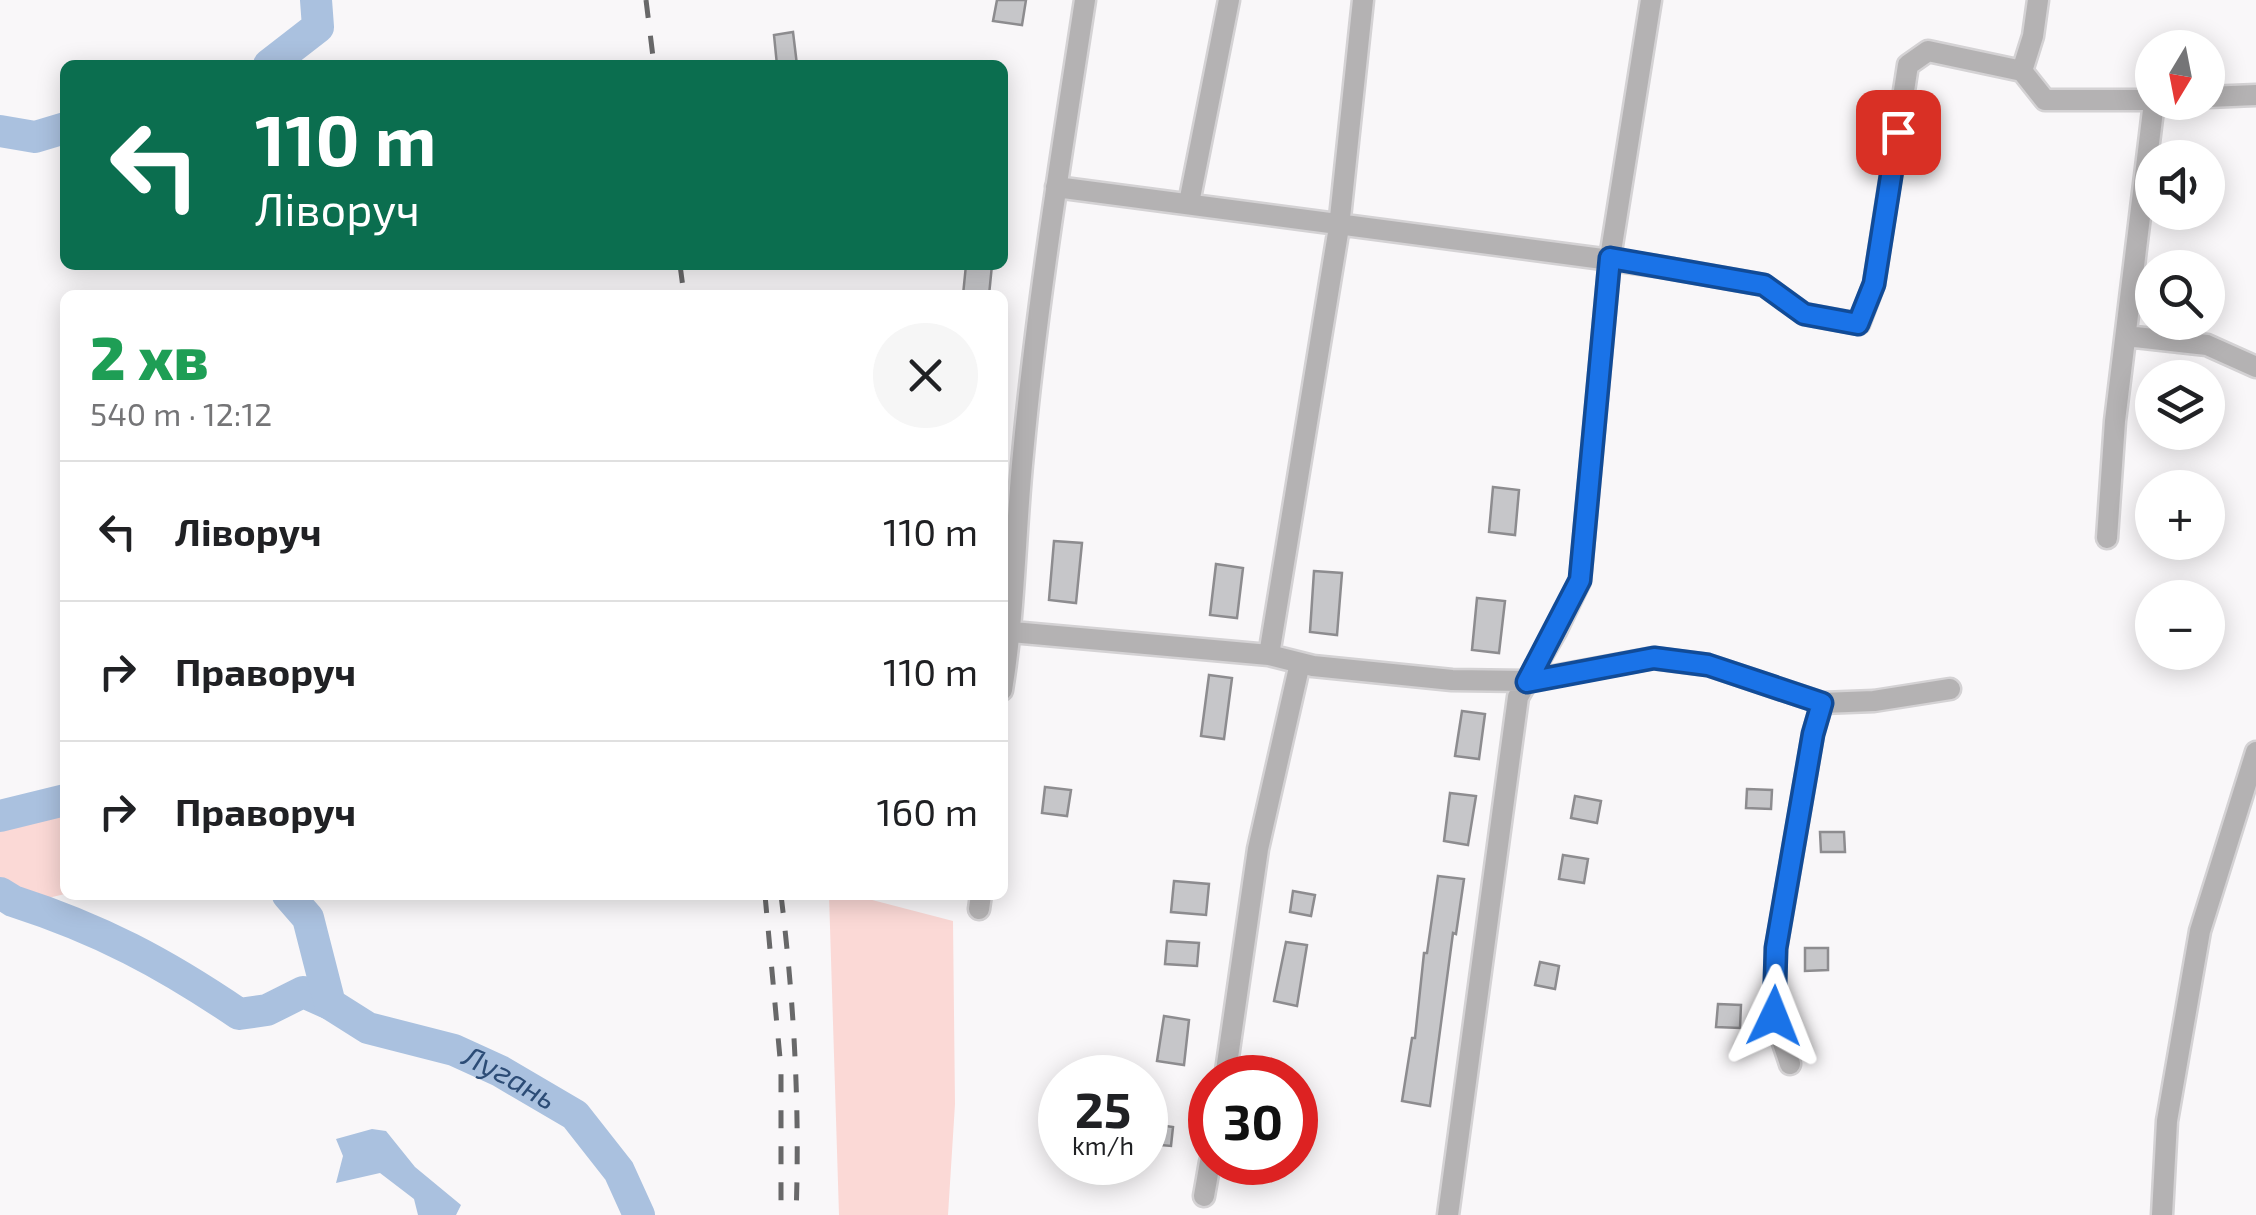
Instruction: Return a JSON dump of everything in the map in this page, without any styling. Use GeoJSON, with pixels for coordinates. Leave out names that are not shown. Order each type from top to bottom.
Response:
{"type":"FeatureCollection","features":[{"type":"Feature","properties":{"kind":"street"},"geometry":{"type":"LineString","coordinates":[[1008,655],[1023,454],[1056,187],[1085,0]]}},
{"type":"Feature","properties":{"kind":"street"},"geometry":{"type":"LineString","coordinates":[[1189,203],[1228,0]]}},
{"type":"Feature","properties":{"kind":"street"},"geometry":{"type":"LineString","coordinates":[[1269,655],[1339,227],[1363,0]]}},
{"type":"Feature","properties":{"kind":"street"},"geometry":{"type":"LineString","coordinates":[[1448,1215],[1518,697],[1580,580],[1610,258],[1652,0]]}},
{"type":"Feature","properties":{"kind":"street"},"geometry":{"type":"LineString","coordinates":[[2022,71],[2033,36],[2038,0]]}},
{"type":"Feature","properties":{"kind":"street"},"geometry":{"type":"LineString","coordinates":[[1056,187],[1339,227],[1610,258],[1764,285],[1804,314],[1858,324],[1874,284],[1908,65],[1928,51],[2022,71],[2045,100],[2135,101]]}},
{"type":"Feature","properties":{"kind":"street"},"geometry":{"type":"LineString","coordinates":[[2225,96],[2256,95]]}},
{"type":"Feature","properties":{"kind":"street"},"geometry":{"type":"LineString","coordinates":[[2107,538],[2115,421],[2151,120]]}},
{"type":"Feature","properties":{"kind":"street"},"geometry":{"type":"LineString","coordinates":[[2126,336],[2207,345],[2256,367]]}},
{"type":"Feature","properties":{"kind":"street"},"geometry":{"type":"LineString","coordinates":[[1012,632],[1269,655],[1300,663],[1452,680],[1527,682],[1654,658],[1708,665],[1822,703],[1874,701],[1950,689]]}},
{"type":"Feature","properties":{"kind":"street"},"geometry":{"type":"LineString","coordinates":[[1228,1055],[1258,849],[1300,663]]}},
{"type":"Feature","properties":{"kind":"street"},"geometry":{"type":"LineString","coordinates":[[1790,1064],[1774,1016],[1776,948],[1813,734],[1822,703]]}},
{"type":"Feature","properties":{"kind":"street"},"geometry":{"type":"LineString","coordinates":[[2162,1215],[2167,1122],[2200,930],[2256,752]]}},
{"type":"Feature","properties":{"kind":"street"},"geometry":{"type":"LineString","coordinates":[[1204,1196],[1206,1185]]}},
{"type":"Feature","properties":{"kind":"shaded area"},"geometry":{"type":"Polygon","coordinates":[[[60,814],[60,895],[44,899],[0,878],[0,828],[60,814]]]}},
{"type":"Feature","properties":{"kind":"shaded area"},"geometry":{"type":"Polygon","coordinates":[[[829,900],[872,900],[953,921],[955,1104],[948,1215],[839,1215],[829,900]]]}},
{"type":"Feature","properties":{"kind":"water"},"geometry":{"type":"Polygon","coordinates":[[[372,1129],[386,1131],[415,1167],[461,1205],[456,1215],[418,1215],[414,1199],[380,1173],[336,1183],[343,1156],[336,1139],[372,1129]]]}},
{"type":"Feature","properties":{"kind":"building"},"geometry":{"type":"Polygon","coordinates":[[[997,0],[1026,0],[1022,25],[993,21],[997,0]]]}},
{"type":"Feature","properties":{"kind":"building"},"geometry":{"type":"Polygon","coordinates":[[[793,32],[796,60],[776,60],[774,35],[793,32]]]}},
{"type":"Feature","properties":{"kind":"building"},"geometry":{"type":"Polygon","coordinates":[[[966,270],[992,270],[990,290],[964,290],[966,270]]]}},
{"type":"Feature","properties":{"kind":"building"},"geometry":{"type":"Polygon","coordinates":[[[1493,487],[1519,490],[1515,535],[1489,532],[1493,487]]]}},
{"type":"Feature","properties":{"kind":"building"},"geometry":{"type":"Polygon","coordinates":[[[1054,541],[1082,543],[1076,603],[1049,600],[1054,541]]]}},
{"type":"Feature","properties":{"kind":"building"},"geometry":{"type":"Polygon","coordinates":[[[1216,564],[1243,568],[1237,618],[1210,615],[1216,564]]]}},
{"type":"Feature","properties":{"kind":"building"},"geometry":{"type":"Polygon","coordinates":[[[1314,571],[1342,573],[1337,635],[1310,632],[1314,571]]]}},
{"type":"Feature","properties":{"kind":"building"},"geometry":{"type":"Polygon","coordinates":[[[1477,598],[1505,601],[1499,653],[1472,650],[1477,598]]]}},
{"type":"Feature","properties":{"kind":"building"},"geometry":{"type":"Polygon","coordinates":[[[1209,675],[1232,678],[1224,739],[1201,736],[1209,675]]]}},
{"type":"Feature","properties":{"kind":"building"},"geometry":{"type":"Polygon","coordinates":[[[1462,711],[1485,714],[1479,759],[1455,756],[1462,711]]]}},
{"type":"Feature","properties":{"kind":"building"},"geometry":{"type":"Polygon","coordinates":[[[1045,787],[1071,790],[1067,816],[1042,813],[1045,787]]]}},
{"type":"Feature","properties":{"kind":"building"},"geometry":{"type":"Polygon","coordinates":[[[1747,789],[1772,790],[1771,809],[1746,808],[1747,789]]]}},
{"type":"Feature","properties":{"kind":"building"},"geometry":{"type":"Polygon","coordinates":[[[1450,793],[1476,796],[1468,845],[1444,841],[1450,793]]]}},
{"type":"Feature","properties":{"kind":"building"},"geometry":{"type":"Polygon","coordinates":[[[1575,796],[1601,801],[1597,823],[1571,818],[1575,796]]]}},
{"type":"Feature","properties":{"kind":"building"},"geometry":{"type":"Polygon","coordinates":[[[1820,832],[1844,832],[1845,852],[1821,852],[1820,832]]]}},
{"type":"Feature","properties":{"kind":"building"},"geometry":{"type":"Polygon","coordinates":[[[1563,855],[1588,859],[1584,883],[1559,879],[1563,855]]]}},
{"type":"Feature","properties":{"kind":"building"},"geometry":{"type":"Polygon","coordinates":[[[1438,876],[1464,879],[1430,1106],[1402,1101],[1438,876]]]}},
{"type":"Feature","properties":{"kind":"building"},"geometry":{"type":"Polygon","coordinates":[[[1174,881],[1209,884],[1206,915],[1171,912],[1174,881]]]}},
{"type":"Feature","properties":{"kind":"building"},"geometry":{"type":"Polygon","coordinates":[[[1293,891],[1315,895],[1311,916],[1290,912],[1293,891]]]}},
{"type":"Feature","properties":{"kind":"building"},"geometry":{"type":"Polygon","coordinates":[[[1167,941],[1199,943],[1197,966],[1165,964],[1167,941]]]}},
{"type":"Feature","properties":{"kind":"building"},"geometry":{"type":"Polygon","coordinates":[[[1286,942],[1307,945],[1297,1006],[1274,1001],[1286,942]]]}},
{"type":"Feature","properties":{"kind":"building"},"geometry":{"type":"Polygon","coordinates":[[[1805,948],[1828,948],[1828,970],[1805,971],[1805,948]]]}},
{"type":"Feature","properties":{"kind":"building"},"geometry":{"type":"Polygon","coordinates":[[[1540,962],[1559,966],[1555,989],[1535,985],[1540,962]]]}},
{"type":"Feature","properties":{"kind":"building"},"geometry":{"type":"Polygon","coordinates":[[[1718,1004],[1741,1005],[1740,1028],[1716,1027],[1718,1004]]]}},
{"type":"Feature","properties":{"kind":"building"},"geometry":{"type":"Polygon","coordinates":[[[1164,1016],[1189,1020],[1184,1065],[1168,1063],[1168,1055],[1158,1055],[1164,1016]]]}},
{"type":"Feature","properties":{"kind":"building"},"geometry":{"type":"Polygon","coordinates":[[[1168,1126],[1173,1127],[1168,1146],[1168,1126]]]}},
{"type":"Feature","properties":{"kind":"waterway","name":"Лугань"},"geometry":{"type":"LineString","coordinates":[[275,60],[318,27],[316,0]]}},
{"type":"Feature","properties":{"kind":"waterway","name":"Лугань"},"geometry":{"type":"LineString","coordinates":[[0,131],[35,137],[60,130]]}},
{"type":"Feature","properties":{"kind":"waterway","name":"Лугань"},"geometry":{"type":"LineString","coordinates":[[0,816],[60,801]]}},
{"type":"Feature","properties":{"kind":"waterway","name":"Лугань"},"geometry":{"type":"LineString","coordinates":[[0,893],[130,949],[239,1014],[267,1010],[303,992],[330,1004]]}},
{"type":"Feature","properties":{"kind":"waterway","name":"Лугань"},"geometry":{"type":"LineString","coordinates":[[292,900],[308,918],[330,1004],[368,1028],[454,1050],[500,1071],[575,1115],[619,1171],[639,1215]]}},
{"type":"Feature","properties":{"kind":"railway"},"geometry":{"type":"LineString","coordinates":[[646,0],[653,60]]}},
{"type":"Feature","properties":{"kind":"railway"},"geometry":{"type":"LineString","coordinates":[[681,270],[683,290]]}},
{"type":"Feature","properties":{"kind":"railway"},"geometry":{"type":"LineString","coordinates":[[765,900],[781,1069],[781,1215]]}},
{"type":"Feature","properties":{"kind":"railway"},"geometry":{"type":"LineString","coordinates":[[782,900],[795,1055],[796,1215]]}},
{"type":"Feature","properties":{"kind":"route"},"geometry":{"type":"LineString","coordinates":[[1774,1016],[1776,948],[1813,734],[1822,703],[1708,665],[1654,658],[1527,682],[1580,580],[1610,258],[1764,285],[1804,314],[1858,324],[1874,284],[1898,132]]}}]}
